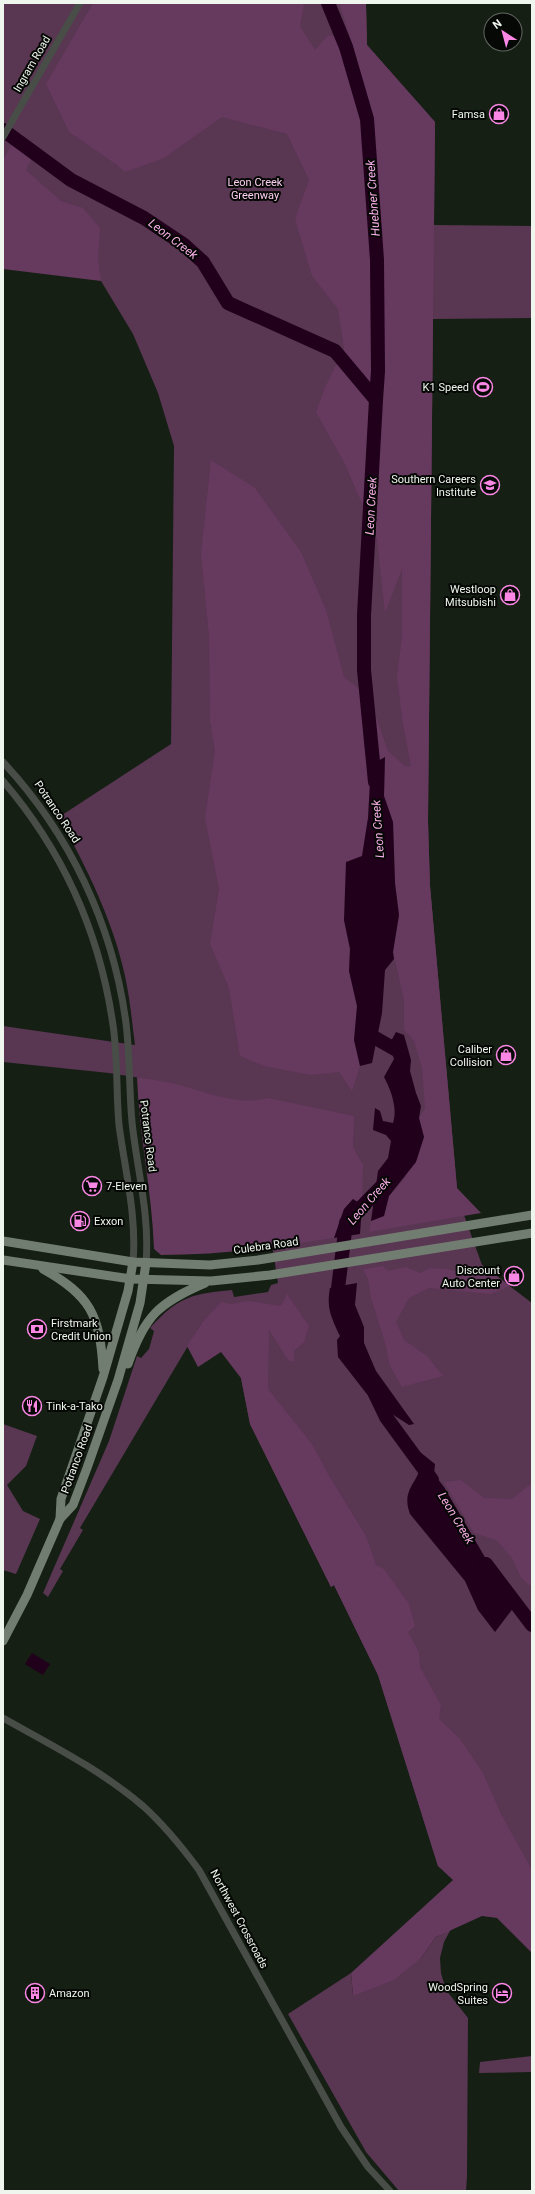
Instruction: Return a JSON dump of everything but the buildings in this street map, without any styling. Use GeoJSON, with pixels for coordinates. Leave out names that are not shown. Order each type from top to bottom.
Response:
{"type":"FeatureCollection","features":[{"type":"Feature","properties":{"kind":"main road","name":"Culebra Road"},"geometry":{"type":"LineString","coordinates":[[3,1241],[133,1262],[210,1265],[267,1259],[532,1216]]}},
{"type":"Feature","properties":{"kind":"main road"},"geometry":{"type":"LineString","coordinates":[[3,1260],[131,1279],[211,1281],[270,1275],[532,1233]]}},
{"type":"Feature","properties":{"kind":"main road","name":"Potranco Road"},"geometry":{"type":"LineString","coordinates":[[60,1519],[61,1499],[103,1377],[131,1279],[133,1262]]}},
{"type":"Feature","properties":{"kind":"main road","name":"Potranco Road"},"geometry":{"type":"LineString","coordinates":[[60,1519],[73,1505],[118,1380],[144,1280],[146,1263]]}},
{"type":"Feature","properties":{"kind":"main road"},"geometry":{"type":"LineString","coordinates":[[36,1265],[71,1286],[90,1308],[100,1334],[103,1377]]}},
{"type":"Feature","properties":{"kind":"main road"},"geometry":{"type":"LineString","coordinates":[[118,1380],[127,1365],[144,1325],[156,1311],[182,1293],[211,1281]]}},
{"type":"Feature","properties":{"kind":"main road"},"geometry":{"type":"LineString","coordinates":[[4,1636],[27,1595],[60,1519]]}},
{"type":"Feature","properties":{"kind":"street","name":"Ingram Road"},"geometry":{"type":"LineString","coordinates":[[3,137],[80,3]]}},
{"type":"Feature","properties":{"kind":"street","name":"Potranco Road"},"geometry":{"type":"LineString","coordinates":[[3,762],[46,815],[83,877],[108,942],[119,982],[126,1024],[132,1122],[145,1208],[146,1263]]}},
{"type":"Feature","properties":{"kind":"street","name":"Potranco Road"},"geometry":{"type":"LineString","coordinates":[[3,781],[44,836],[70,883],[96,947],[106,985],[113,1026],[119,1124],[132,1212],[133,1262]]}},
{"type":"Feature","properties":{"kind":"street"},"geometry":{"type":"LineString","coordinates":[[70,883],[83,877]]}},
{"type":"Feature","properties":{"kind":"street"},"geometry":{"type":"LineString","coordinates":[[113,1026],[126,1024]]}},
{"type":"Feature","properties":{"kind":"street","name":"Northwest Crossroads"},"geometry":{"type":"LineString","coordinates":[[3,1718],[107,1778],[143,1806],[176,1839],[199,1870],[341,2127],[368,2167],[390,2191]]}},
{"type":"Feature","properties":{"kind":"green space","name":"Leon Creek Greenway"},"geometry":{"type":"Polygon","coordinates":[[[3,3],[366,3],[367,45],[435,122],[434,225],[532,226],[532,318],[433,319],[428,821],[430,886],[457,1188],[464,1215],[482,1265],[532,1303],[532,1946],[438,1866],[378,1675],[334,1585],[331,1587],[250,1424],[241,1378],[201,1324],[80,1528],[83,1530],[60,1569],[63,1571],[48,1597],[43,1593],[109,1441],[137,1356],[141,1358],[149,1349],[154,1331],[150,1328],[177,1303],[186,1299],[206,1293],[232,1290],[234,1297],[268,1292],[271,1285],[278,1283],[271,1238],[147,1079],[109,1073],[3,1062],[3,1026],[135,1045],[130,1002],[120,955],[98,894],[59,817],[171,744],[174,446],[158,393],[133,334],[101,281],[3,162],[3,3]]]}},
{"type":"Feature","properties":{"kind":"green space"},"geometry":{"type":"Polygon","coordinates":[[[3,1424],[37,1436],[26,1466],[7,1485],[23,1511],[40,1519],[16,1574],[3,1570],[3,1424]]]}},
{"type":"Feature","properties":{"kind":"green space"},"geometry":{"type":"Polygon","coordinates":[[[451,1929],[444,1942],[440,1958],[441,1973],[446,1990],[468,2018],[466,2191],[399,2191],[366,2152],[288,2014],[351,1973],[353,1996],[421,1958],[436,1937],[451,1929]]]}},
{"type":"Feature","properties":{"kind":"green space"},"geometry":{"type":"Polygon","coordinates":[[[532,2056],[532,2072],[479,2073],[480,2062],[532,2056]]]}},
{"type":"Feature","properties":{"kind":"shaded area"},"geometry":{"type":"Polygon","coordinates":[[[93,3],[303,3],[304,5],[300,26],[315,50],[328,35],[351,40],[339,3],[366,3],[367,45],[435,122],[428,821],[430,886],[457,1188],[481,1213],[369,1232],[371,1221],[384,1216],[389,1196],[405,1178],[424,1137],[419,1118],[425,1109],[422,1068],[414,1041],[404,1030],[404,1000],[393,952],[399,915],[395,883],[393,822],[384,796],[385,757],[371,765],[368,818],[362,856],[344,920],[350,949],[349,971],[357,1006],[354,1040],[360,1066],[352,1091],[339,1072],[311,1075],[264,1066],[240,1056],[229,988],[210,944],[219,889],[205,818],[215,751],[210,721],[209,635],[201,554],[211,460],[255,488],[301,552],[326,610],[344,677],[363,692],[374,711],[388,751],[405,766],[411,766],[402,718],[397,677],[402,636],[402,569],[385,613],[377,539],[345,464],[316,412],[326,385],[344,349],[338,309],[312,276],[295,219],[309,180],[287,134],[222,117],[164,158],[125,172],[69,132],[46,84],[93,3]]]}},
{"type":"Feature","properties":{"kind":"shaded area"},"geometry":{"type":"Polygon","coordinates":[[[19,132],[36,149],[26,170],[61,201],[83,208],[100,228],[98,259],[101,281],[3,269],[3,160],[19,132]]]}},
{"type":"Feature","properties":{"kind":"shaded area"},"geometry":{"type":"Polygon","coordinates":[[[137,1077],[171,1083],[231,1099],[256,1100],[268,1098],[354,1116],[353,1147],[363,1165],[362,1205],[353,1199],[344,1210],[334,1238],[226,1252],[161,1255],[154,1249],[151,1206],[140,1120],[137,1077]]]}},
{"type":"Feature","properties":{"kind":"shaded area"},"geometry":{"type":"Polygon","coordinates":[[[482,1265],[510,1286],[491,1294],[429,1288],[409,1298],[396,1322],[404,1340],[427,1356],[443,1376],[402,1387],[389,1364],[386,1346],[371,1298],[368,1279],[363,1269],[383,1266],[388,1271],[406,1267],[420,1273],[430,1268],[447,1269],[472,1275],[481,1270],[482,1265]]]}},
{"type":"Feature","properties":{"kind":"shaded area"},"geometry":{"type":"Polygon","coordinates":[[[287,1294],[309,1326],[304,1342],[294,1351],[294,1362],[288,1360],[269,1330],[268,1389],[312,1444],[328,1474],[366,1536],[376,1565],[384,1569],[409,1604],[415,1626],[408,1632],[419,1652],[420,1667],[441,1705],[439,1719],[460,1739],[483,1773],[501,1814],[532,1870],[532,1953],[497,1918],[482,1916],[436,1937],[421,1958],[394,1980],[353,1996],[351,1973],[453,1880],[438,1866],[378,1675],[334,1585],[331,1587],[250,1424],[241,1378],[221,1352],[198,1367],[187,1346],[201,1324],[221,1302],[230,1304],[249,1301],[281,1306],[287,1294]]]}},
{"type":"Feature","properties":{"kind":"shaded area"},"geometry":{"type":"Polygon","coordinates":[[[461,1480],[484,1498],[512,1499],[532,1483],[532,1587],[521,1578],[512,1558],[496,1540],[474,1533],[444,1482],[461,1480]]]}},
{"type":"Feature","properties":{"kind":"water"},"geometry":{"type":"Polygon","coordinates":[[[385,757],[384,796],[393,822],[395,883],[399,915],[393,952],[394,959],[385,970],[382,1013],[372,1063],[360,1066],[354,1040],[357,1006],[349,971],[350,949],[344,920],[346,862],[362,856],[368,818],[371,765],[385,757]]]}},
{"type":"Feature","properties":{"kind":"water"},"geometry":{"type":"Polygon","coordinates":[[[396,1032],[404,1035],[411,1060],[410,1071],[421,1106],[419,1118],[424,1137],[416,1162],[389,1196],[384,1216],[371,1221],[378,1171],[388,1158],[391,1141],[386,1135],[373,1130],[375,1108],[380,1111],[383,1121],[393,1123],[395,1112],[394,1106],[384,1077],[394,1059],[390,1043],[396,1032]]]}},
{"type":"Feature","properties":{"kind":"water"},"geometry":{"type":"Polygon","coordinates":[[[353,1199],[362,1205],[360,1234],[334,1238],[344,1209],[353,1199]]]}},
{"type":"Feature","properties":{"kind":"water"},"geometry":{"type":"Polygon","coordinates":[[[357,1283],[355,1305],[364,1327],[364,1343],[376,1371],[414,1424],[409,1425],[378,1405],[366,1393],[338,1357],[337,1340],[340,1336],[332,1319],[329,1307],[330,1288],[357,1283]]]}},
{"type":"Feature","properties":{"kind":"water"},"geometry":{"type":"Polygon","coordinates":[[[420,1452],[435,1464],[434,1474],[444,1487],[514,1607],[495,1632],[478,1610],[465,1581],[410,1514],[408,1496],[419,1470],[421,1462],[420,1452]]]}},
{"type":"Feature","properties":{"kind":"water"},"geometry":{"type":"Polygon","coordinates":[[[32,1653],[50,1664],[43,1675],[25,1664],[32,1653]]]}},
{"type":"Feature","properties":{"kind":"waterway","name":"Huebner Creek"},"geometry":{"type":"LineString","coordinates":[[328,3],[346,47],[367,119],[377,260],[378,371],[376,400]]}},
{"type":"Feature","properties":{"kind":"waterway","name":"Leon Creek"},"geometry":{"type":"LineString","coordinates":[[3,130],[71,180],[144,218],[183,244],[203,262],[228,303],[335,351],[376,400],[364,615],[364,670],[375,782]]}},
{"type":"Feature","properties":{"kind":"waterway","name":"Leon Creek"},"geometry":{"type":"LineString","coordinates":[[371,1024],[370,1035],[400,1052],[401,1059]]}},
{"type":"Feature","properties":{"kind":"waterway","name":"Leon Creek"},"geometry":{"type":"LineString","coordinates":[[336,1305],[346,1223],[388,1180]]}},
{"type":"Feature","properties":{"kind":"waterway","name":"Leon Creek"},"geometry":{"type":"LineString","coordinates":[[373,1390],[386,1417],[432,1480]]}},
{"type":"Feature","properties":{"kind":"waterway","name":"Leon Creek"},"geometry":{"type":"LineString","coordinates":[[486,1564],[532,1625]]}},
{"type":"Feature","properties":{"kind":"place","name":"Famsa"},"geometry":{"type":"Point","coordinates":[499,114]}},
{"type":"Feature","properties":{"kind":"place","name":"K1 Speed"},"geometry":{"type":"Point","coordinates":[483,387]}},
{"type":"Feature","properties":{"kind":"place","name":"Southern Careers Institute"},"geometry":{"type":"Point","coordinates":[490,485]}},
{"type":"Feature","properties":{"kind":"place","name":"Westloop Mitsubishi"},"geometry":{"type":"Point","coordinates":[510,595]}},
{"type":"Feature","properties":{"kind":"place","name":"Caliber Collision"},"geometry":{"type":"Point","coordinates":[506,1055]}},
{"type":"Feature","properties":{"kind":"place","name":"7-Eleven"},"geometry":{"type":"Point","coordinates":[92,1186]}},
{"type":"Feature","properties":{"kind":"place","name":"Exxon"},"geometry":{"type":"Point","coordinates":[80,1221]}},
{"type":"Feature","properties":{"kind":"place","name":"Discount Auto Center"},"geometry":{"type":"Point","coordinates":[514,1276]}},
{"type":"Feature","properties":{"kind":"place","name":"Firstmark Credit Union"},"geometry":{"type":"Point","coordinates":[37,1329]}},
{"type":"Feature","properties":{"kind":"place","name":"Tink-a-Tako"},"geometry":{"type":"Point","coordinates":[32,1406]}},
{"type":"Feature","properties":{"kind":"place","name":"Amazon"},"geometry":{"type":"Point","coordinates":[35,1993]}},
{"type":"Feature","properties":{"kind":"place","name":"WoodSpring Suites"},"geometry":{"type":"Point","coordinates":[502,1993]}}]}
